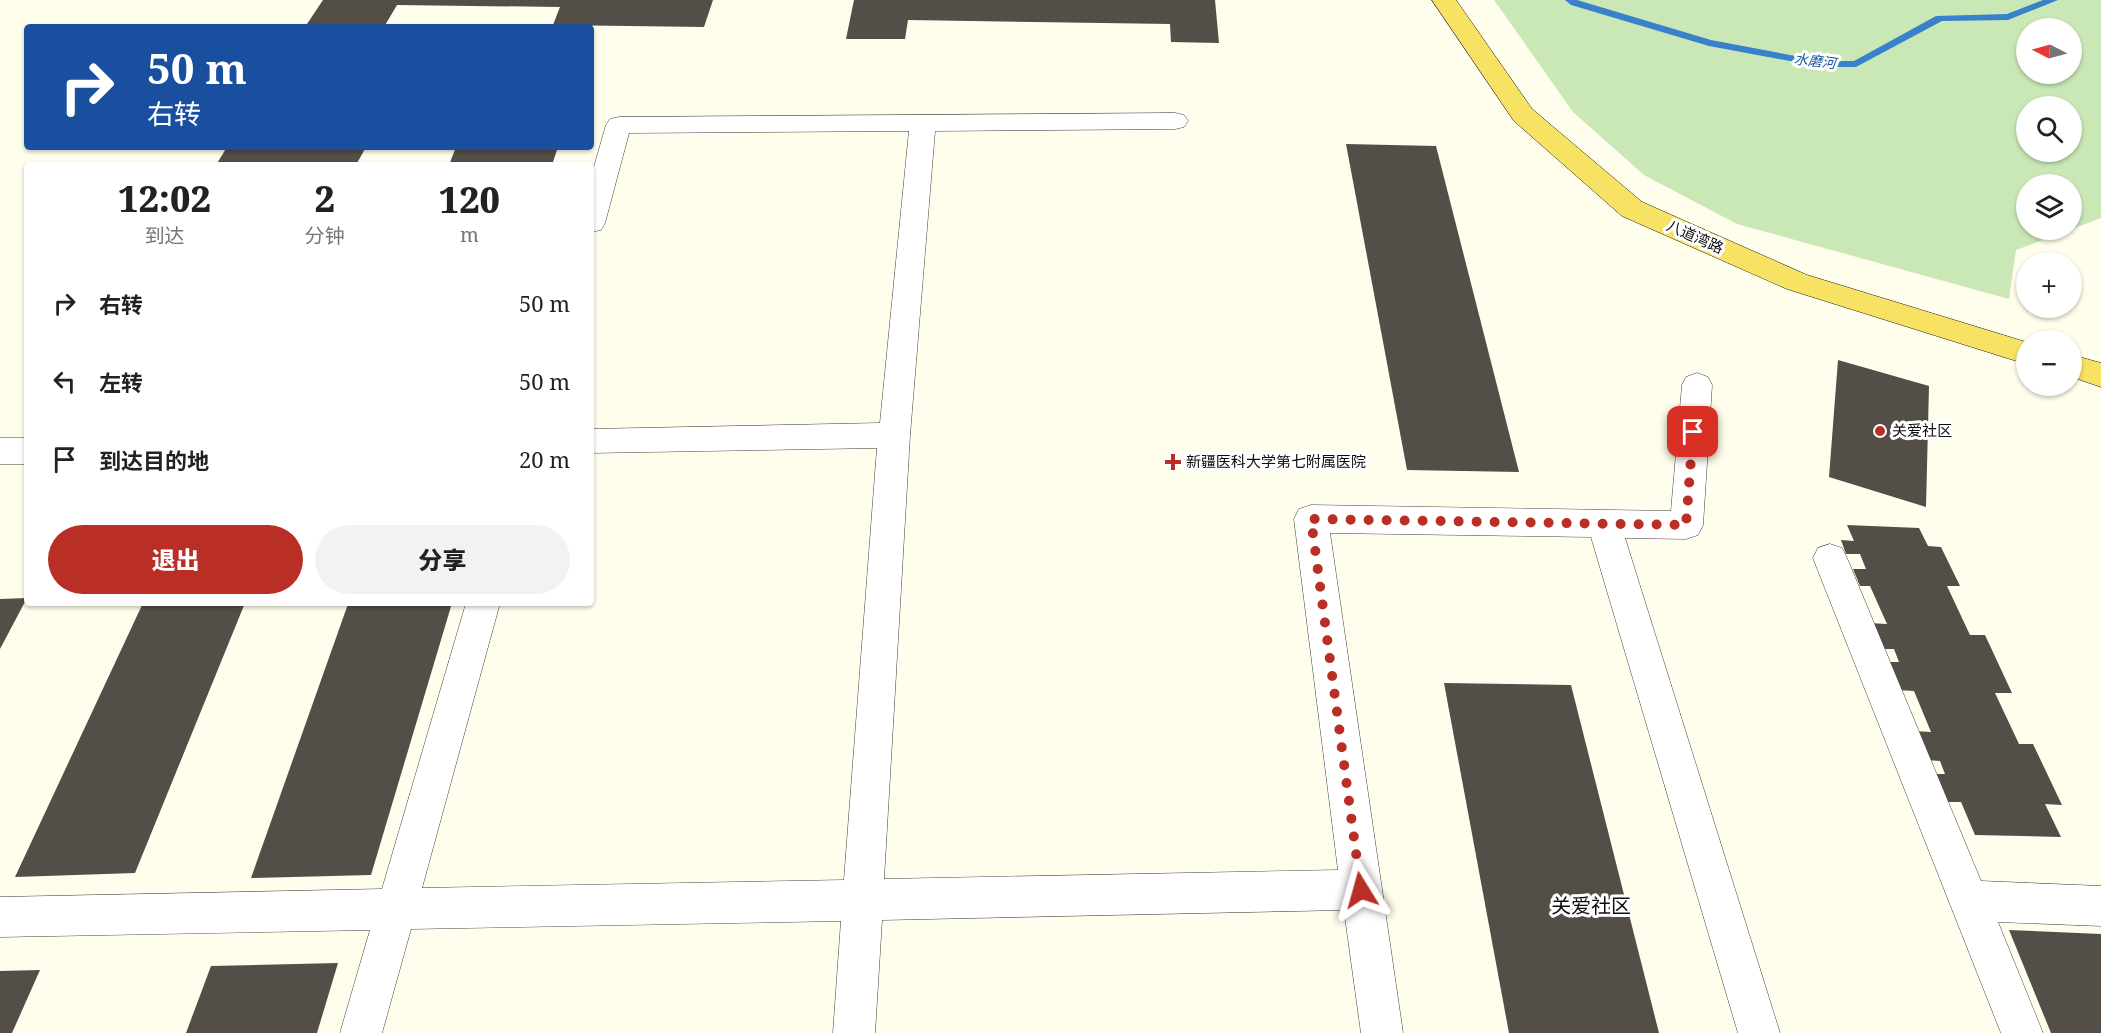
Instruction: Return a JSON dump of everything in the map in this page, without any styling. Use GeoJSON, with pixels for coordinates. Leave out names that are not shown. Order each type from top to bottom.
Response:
{"type":"FeatureCollection","features":[{"type":"Feature","properties":{"kind":"main road","name":"八道湾路"},"geometry":{"type":"LineString","coordinates":[[1444,0],[1523,115],[1632,209],[1797,282],[2016,350]]}},
{"type":"Feature","properties":{"kind":"main road"},"geometry":{"type":"LineString","coordinates":[[2082,369],[2101,375]]}},
{"type":"Feature","properties":{"kind":"street"},"geometry":{"type":"LineString","coordinates":[[594,212],[619,125],[1175,121]]}},
{"type":"Feature","properties":{"kind":"street"},"geometry":{"type":"LineString","coordinates":[[854,1033],[894,435],[923,123]]}},
{"type":"Feature","properties":{"kind":"street"},"geometry":{"type":"LineString","coordinates":[[1382,1033],[1311,519],[1686,525],[1697,385]]}},
{"type":"Feature","properties":{"kind":"street"},"geometry":{"type":"LineString","coordinates":[[594,441],[894,435]]}},
{"type":"Feature","properties":{"kind":"street"},"geometry":{"type":"LineString","coordinates":[[0,452],[24,451]]}},
{"type":"Feature","properties":{"kind":"street"},"geometry":{"type":"LineString","coordinates":[[1604,524],[1759,1033]]}},
{"type":"Feature","properties":{"kind":"street"},"geometry":{"type":"LineString","coordinates":[[1830,558],[2022,1033]]}},
{"type":"Feature","properties":{"kind":"street"},"geometry":{"type":"LineString","coordinates":[[361,1033],[482,606]]}},
{"type":"Feature","properties":{"kind":"street"},"geometry":{"type":"LineString","coordinates":[[0,917],[1361,890]]}},
{"type":"Feature","properties":{"kind":"street"},"geometry":{"type":"LineString","coordinates":[[1968,901],[2101,906]]}},
{"type":"Feature","properties":{"kind":"green space"},"geometry":{"type":"Polygon","coordinates":[[[1494,0],[2101,0],[2101,218],[2082,225],[2082,174],[2016,174],[2016,240],[2042,240],[2016,250],[2009,299],[1737,224],[1644,175],[1573,112],[1494,0]]]}},
{"type":"Feature","properties":{"kind":"building"},"geometry":{"type":"Polygon","coordinates":[[[323,0],[713,0],[704,27],[553,24],[560,7],[397,5],[386,24],[307,24],[323,0]]]}},
{"type":"Feature","properties":{"kind":"building"},"geometry":{"type":"Polygon","coordinates":[[[854,0],[1215,0],[1219,43],[1171,42],[1170,24],[908,20],[905,39],[846,39],[854,0]]]}},
{"type":"Feature","properties":{"kind":"building"},"geometry":{"type":"Polygon","coordinates":[[[1346,144],[1436,146],[1519,472],[1407,470],[1346,144]]]}},
{"type":"Feature","properties":{"kind":"building"},"geometry":{"type":"Polygon","coordinates":[[[225,150],[364,150],[358,162],[218,162],[225,150]]]}},
{"type":"Feature","properties":{"kind":"building"},"geometry":{"type":"Polygon","coordinates":[[[455,150],[557,150],[553,162],[450,162],[455,150]]]}},
{"type":"Feature","properties":{"kind":"building","name":"关爱社区"},"geometry":{"type":"Polygon","coordinates":[[[1838,360],[1929,386],[1926,507],[1829,477],[1838,360]]]}},
{"type":"Feature","properties":{"kind":"building"},"geometry":{"type":"Polygon","coordinates":[[[1847,525],[1919,528],[1928,546],[1941,547],[1960,586],[1947,586],[1970,635],[1985,635],[2012,693],[1995,693],[2019,744],[2033,744],[2062,805],[2045,804],[2061,837],[1975,835],[1961,802],[1943,802],[1930,774],[1945,774],[1940,761],[1926,760],[1913,731],[1931,732],[1914,691],[1897,690],[1885,662],[1899,662],[1894,649],[1880,649],[1868,623],[1887,624],[1870,586],[1860,586],[1853,569],[1866,569],[1860,554],[1846,554],[1841,540],[1854,541],[1847,525]]]}},
{"type":"Feature","properties":{"kind":"building"},"geometry":{"type":"Polygon","coordinates":[[[24,598],[24,604],[0,649],[0,599],[24,598]]]}},
{"type":"Feature","properties":{"kind":"building"},"geometry":{"type":"Polygon","coordinates":[[[142,606],[244,606],[135,873],[15,877],[142,606]]]}},
{"type":"Feature","properties":{"kind":"building"},"geometry":{"type":"Polygon","coordinates":[[[347,606],[451,606],[371,875],[251,878],[347,606]]]}},
{"type":"Feature","properties":{"kind":"building"},"geometry":{"type":"Polygon","coordinates":[[[1444,683],[1571,685],[1659,1033],[1509,1033],[1444,683]]]}},
{"type":"Feature","properties":{"kind":"building"},"geometry":{"type":"Polygon","coordinates":[[[2009,930],[2101,934],[2101,1033],[2051,1033],[2009,930]]]}},
{"type":"Feature","properties":{"kind":"building"},"geometry":{"type":"Polygon","coordinates":[[[338,963],[317,1033],[186,1033],[211,966],[338,963]]]}},
{"type":"Feature","properties":{"kind":"building"},"geometry":{"type":"Polygon","coordinates":[[[40,970],[12,1033],[0,1033],[0,971],[40,970]]]}},
{"type":"Feature","properties":{"kind":"waterway","name":"水磨河"},"geometry":{"type":"LineString","coordinates":[[1570,0],[1709,43],[1822,64],[1856,64],[1940,18],[2008,17],[2053,0]]}},
{"type":"Feature","properties":{"kind":"place","name":"关爱社区"},"geometry":{"type":"Point","coordinates":[1880,431]}},
{"type":"Feature","properties":{"kind":"place","name":"新疆医科大学第七附属医院"},"geometry":{"type":"Point","coordinates":[1173,462]}},
{"type":"Feature","properties":{"kind":"district","name":"关爱社区"},"geometry":{"type":"Point","coordinates":[1591,906]}},
{"type":"Feature","properties":{"kind":"route"},"geometry":{"type":"LineString","coordinates":[[1361,890],[1311,519],[1686,525],[1693,432]]}}]}
